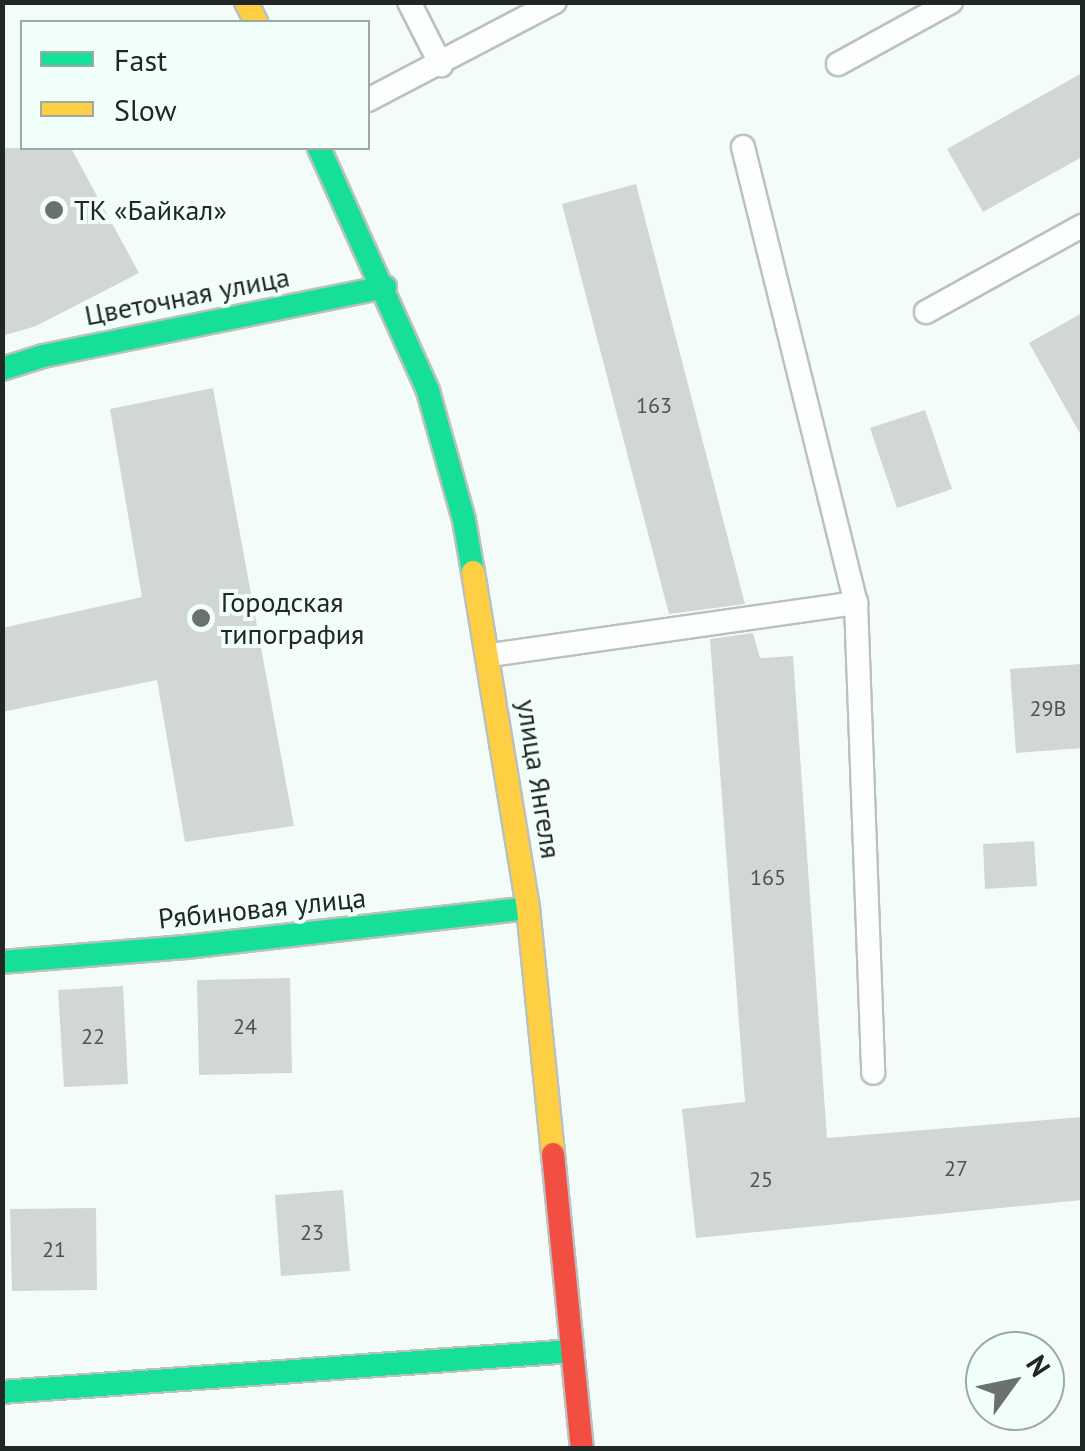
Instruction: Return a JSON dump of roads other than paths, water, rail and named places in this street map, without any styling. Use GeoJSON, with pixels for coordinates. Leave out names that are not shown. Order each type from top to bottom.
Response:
{"type":"FeatureCollection","features":[{"type":"Feature","properties":{"kind":"street","name":"улица Янгеля"},"geometry":{"type":"LineString","coordinates":[[320,150],[385,287],[428,391],[464,520],[490,655],[528,908],[582,1448]]}},
{"type":"Feature","properties":{"kind":"street","name":"Цветочная улица"},"geometry":{"type":"LineString","coordinates":[[2,369],[43,356],[385,287]]}},
{"type":"Feature","properties":{"kind":"street","name":"Рябиновая улица"},"geometry":{"type":"LineString","coordinates":[[2,962],[186,947],[528,908]]}},
{"type":"Feature","properties":{"kind":"street"},"geometry":{"type":"LineString","coordinates":[[2,1392],[572,1351]]}},
{"type":"Feature","properties":{"kind":"lane"},"geometry":{"type":"LineString","coordinates":[[409,2],[441,65]]}},
{"type":"Feature","properties":{"kind":"lane"},"geometry":{"type":"LineString","coordinates":[[370,99],[555,2]]}},
{"type":"Feature","properties":{"kind":"lane"},"geometry":{"type":"LineString","coordinates":[[838,64],[951,2]]}},
{"type":"Feature","properties":{"kind":"lane"},"geometry":{"type":"LineString","coordinates":[[743,148],[856,603],[873,1073]]}},
{"type":"Feature","properties":{"kind":"lane"},"geometry":{"type":"LineString","coordinates":[[926,312],[1082,226]]}},
{"type":"Feature","properties":{"kind":"lane"},"geometry":{"type":"LineString","coordinates":[[490,655],[856,603]]}},
{"type":"Feature","properties":{"kind":"place","name":"ТК «Байкал»"},"geometry":{"type":"Point","coordinates":[54,210]}},
{"type":"Feature","properties":{"kind":"place","name":"Городская типография"},"geometry":{"type":"Point","coordinates":[201,618]}}]}
